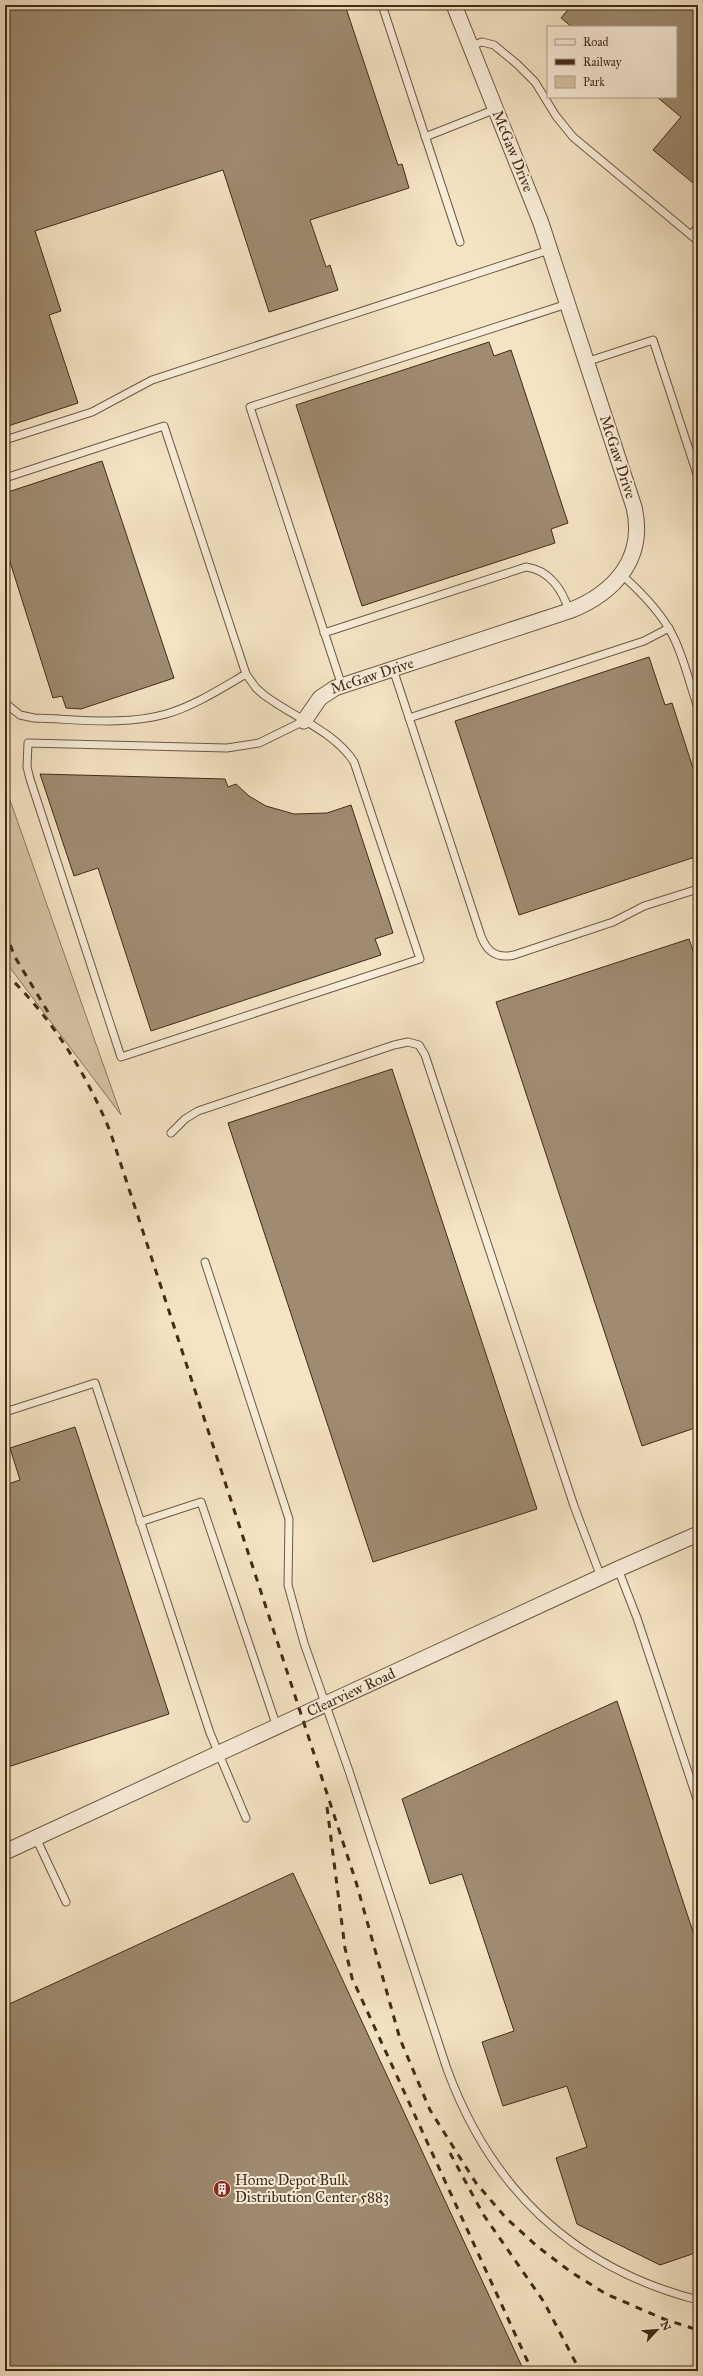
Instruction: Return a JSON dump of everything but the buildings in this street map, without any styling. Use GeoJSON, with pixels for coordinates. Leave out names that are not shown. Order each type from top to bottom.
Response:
{"type":"FeatureCollection","features":[{"type":"Feature","properties":{"kind":"street","name":"McGaw Drive"},"geometry":{"type":"LineString","coordinates":[[304,721],[320,698],[342,686],[569,611],[600,596],[622,575],[634,548],[636,516],[567,304],[549,250],[496,109],[454,5]]}},
{"type":"Feature","properties":{"kind":"street","name":"Clearview Road"},"geometry":{"type":"LineString","coordinates":[[5,1852],[618,1569],[698,1534]]}},
{"type":"Feature","properties":{"kind":"lane"},"geometry":{"type":"LineString","coordinates":[[382,5],[460,242]]}},
{"type":"Feature","properties":{"kind":"lane"},"geometry":{"type":"LineString","coordinates":[[470,46],[482,42],[489,43],[518,64],[535,82],[556,116],[573,137],[698,241]]}},
{"type":"Feature","properties":{"kind":"lane"},"geometry":{"type":"LineString","coordinates":[[425,136],[496,109]]}},
{"type":"Feature","properties":{"kind":"lane"},"geometry":{"type":"LineString","coordinates":[[691,235],[698,227]]}},
{"type":"Feature","properties":{"kind":"lane"},"geometry":{"type":"LineString","coordinates":[[5,440],[92,412],[152,380],[549,250]]}},
{"type":"Feature","properties":{"kind":"lane"},"geometry":{"type":"LineString","coordinates":[[342,686],[250,407],[567,304]]}},
{"type":"Feature","properties":{"kind":"lane"},"geometry":{"type":"LineString","coordinates":[[586,362],[653,340],[698,477]]}},
{"type":"Feature","properties":{"kind":"lane"},"geometry":{"type":"LineString","coordinates":[[5,478],[164,426],[246,674],[256,688],[264,695],[304,721],[340,745],[350,756],[358,769],[420,959],[121,1057],[30,780],[27,767],[28,743],[227,748],[259,743],[304,721]]}},
{"type":"Feature","properties":{"kind":"lane"},"geometry":{"type":"LineString","coordinates":[[324,633],[526,567],[536,570],[557,584],[564,594],[569,611]]}},
{"type":"Feature","properties":{"kind":"lane"},"geometry":{"type":"LineString","coordinates":[[622,575],[648,601],[669,628],[677,645],[698,708]]}},
{"type":"Feature","properties":{"kind":"lane"},"geometry":{"type":"LineString","coordinates":[[409,718],[644,641],[669,628]]}},
{"type":"Feature","properties":{"kind":"lane"},"geometry":{"type":"LineString","coordinates":[[393,669],[481,936],[490,952],[499,956],[510,956],[613,922],[644,906],[698,889]]}},
{"type":"Feature","properties":{"kind":"lane"},"geometry":{"type":"LineString","coordinates":[[5,703],[20,714],[34,718],[144,719],[179,710],[246,674]]}},
{"type":"Feature","properties":{"kind":"lane"},"geometry":{"type":"LineString","coordinates":[[171,1133],[185,1119],[198,1111],[394,1044],[408,1042],[419,1045],[425,1055],[574,1506],[601,1577]]}},
{"type":"Feature","properties":{"kind":"lane"},"geometry":{"type":"LineString","coordinates":[[205,1262],[287,1511],[290,1526],[288,1585],[304,1643],[447,2069],[462,2109],[479,2141],[512,2186],[541,2216],[570,2241],[606,2264],[638,2280],[698,2300]]}},
{"type":"Feature","properties":{"kind":"lane"},"geometry":{"type":"LineString","coordinates":[[5,1412],[95,1383],[218,1754],[246,1818]]}},
{"type":"Feature","properties":{"kind":"lane"},"geometry":{"type":"LineString","coordinates":[[140,1522],[201,1502],[278,1727]]}},
{"type":"Feature","properties":{"kind":"lane"},"geometry":{"type":"LineString","coordinates":[[618,1569],[637,1618],[698,1802]]}},
{"type":"Feature","properties":{"kind":"lane"},"geometry":{"type":"LineString","coordinates":[[36,1838],[66,1902]]}},
{"type":"Feature","properties":{"kind":"green space"},"geometry":{"type":"Polygon","coordinates":[[[5,786],[121,1115],[5,961],[5,786]]]}},
{"type":"Feature","properties":{"kind":"railway"},"geometry":{"type":"LineString","coordinates":[[5,932],[15,957],[48,1012]]}},
{"type":"Feature","properties":{"kind":"railway"},"geometry":{"type":"LineString","coordinates":[[5,973],[38,1008],[66,1046],[90,1087],[110,1131],[356,1882],[400,2039],[430,2110],[476,2183],[506,2218],[538,2247],[571,2272],[606,2294],[664,2319],[698,2330]]}},
{"type":"Feature","properties":{"kind":"railway"},"geometry":{"type":"LineString","coordinates":[[327,1807],[345,1948],[352,1978],[532,2371]]}},
{"type":"Feature","properties":{"kind":"railway"},"geometry":{"type":"LineString","coordinates":[[450,2153],[483,2214],[544,2302],[580,2371]]}},
{"type":"Feature","properties":{"kind":"place","name":"Home Depot Bulk Distribution Center 5883"},"geometry":{"type":"Point","coordinates":[222,2189]}}]}
